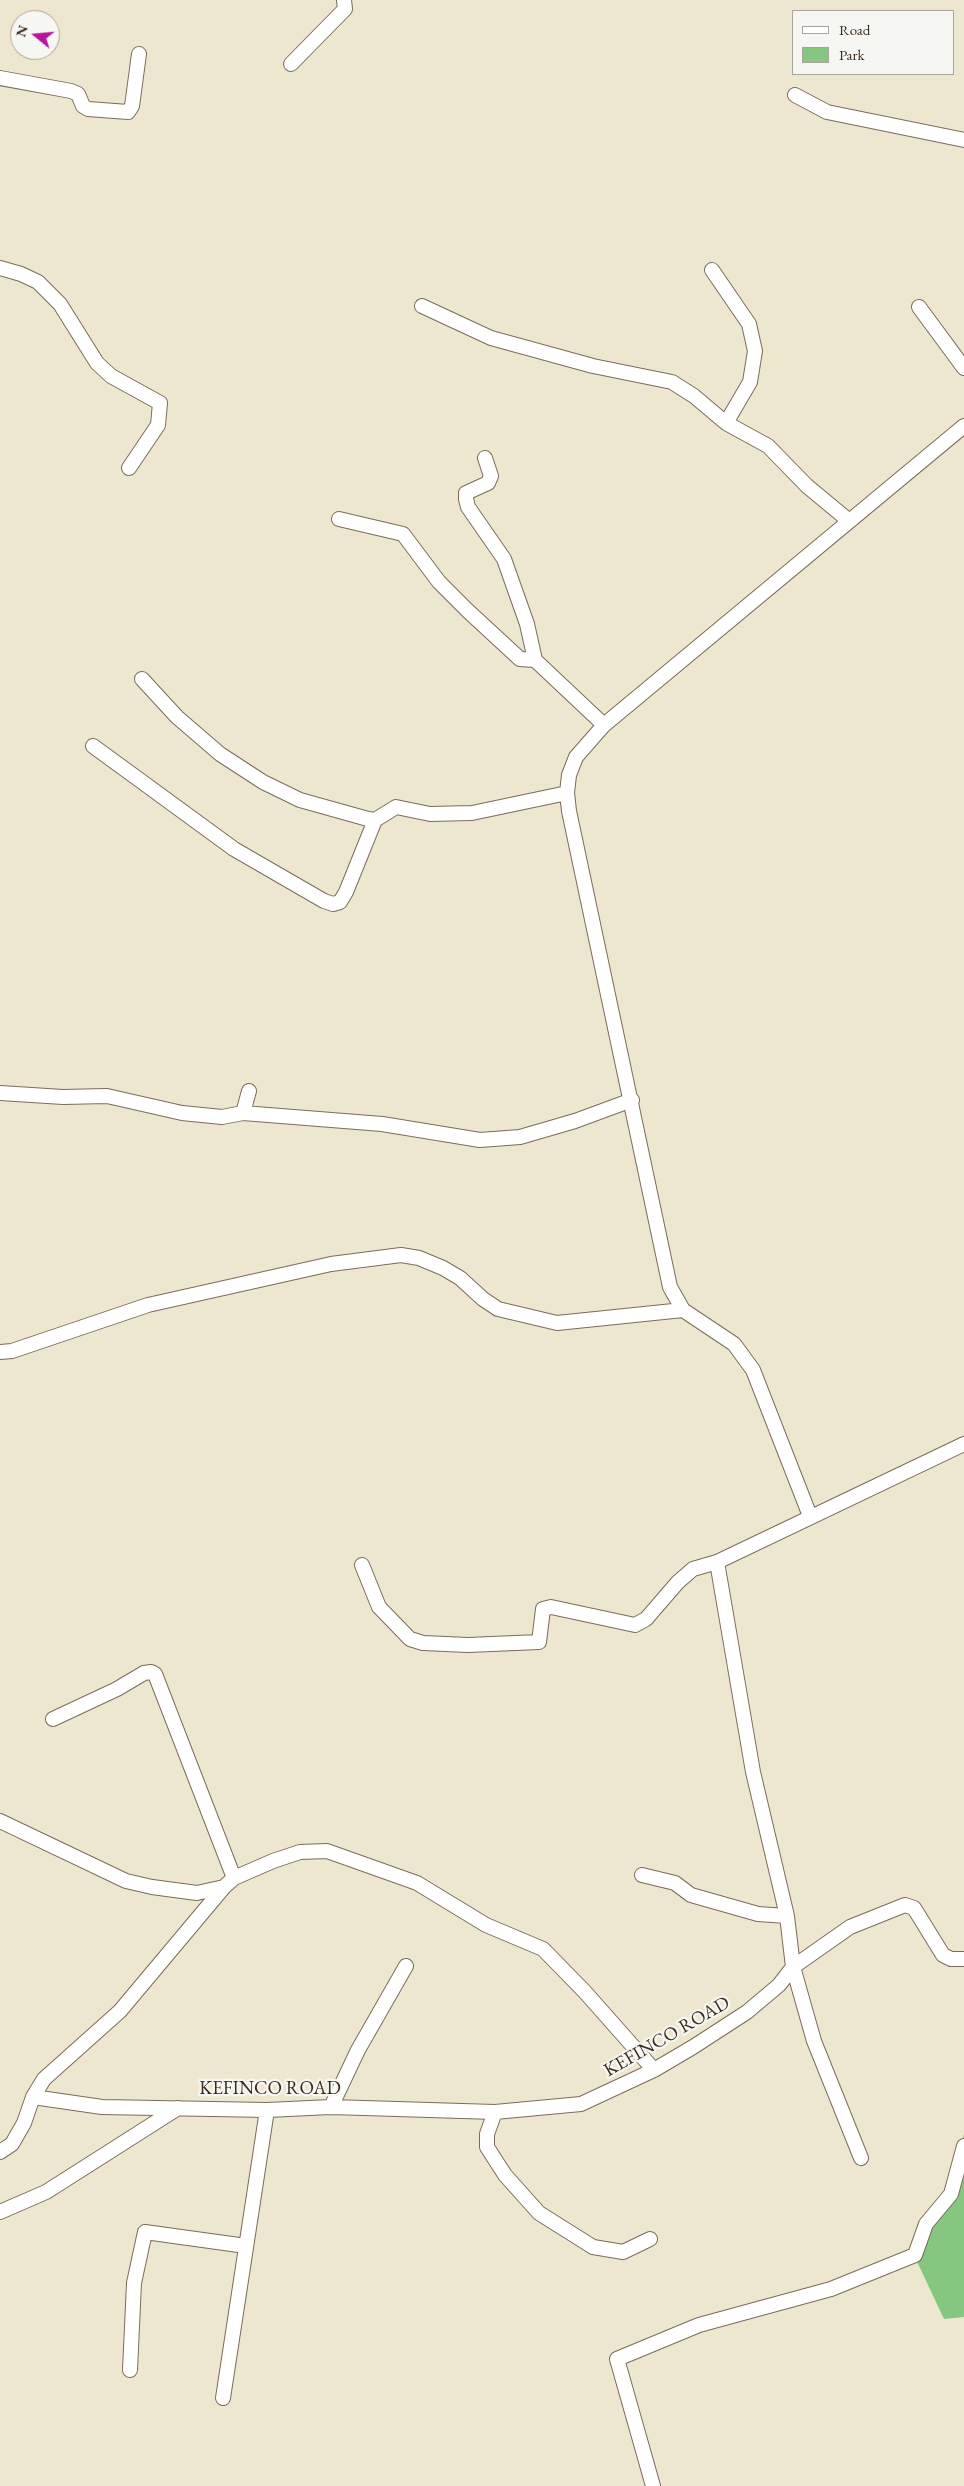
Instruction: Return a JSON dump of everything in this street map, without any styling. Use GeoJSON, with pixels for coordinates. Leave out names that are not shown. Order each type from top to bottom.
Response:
{"type":"FeatureCollection","features":[{"type":"Feature","properties":{"kind":"street"},"geometry":{"type":"LineString","coordinates":[[291,64],[345,5],[358,0]]}},
{"type":"Feature","properties":{"kind":"street"},"geometry":{"type":"LineString","coordinates":[[0,78],[71,91],[78,94],[83,106],[88,110],[128,112],[132,106],[139,54]]}},
{"type":"Feature","properties":{"kind":"street"},"geometry":{"type":"LineString","coordinates":[[795,95],[827,112],[964,140]]}},
{"type":"Feature","properties":{"kind":"street"},"geometry":{"type":"LineString","coordinates":[[0,268],[21,274],[38,282],[60,304],[97,363],[111,376],[160,403],[158,425],[128,468]]}},
{"type":"Feature","properties":{"kind":"street"},"geometry":{"type":"LineString","coordinates":[[712,270],[748,324],[755,351],[750,382],[726,423]]}},
{"type":"Feature","properties":{"kind":"street"},"geometry":{"type":"LineString","coordinates":[[422,306],[491,338],[593,366],[672,382],[694,396],[726,423],[768,446],[807,486],[848,520]]}},
{"type":"Feature","properties":{"kind":"street"},"geometry":{"type":"LineString","coordinates":[[919,307],[964,368]]}},
{"type":"Feature","properties":{"kind":"street"},"geometry":{"type":"LineString","coordinates":[[810,1516],[753,1370],[734,1344],[683,1310],[670,1287],[632,1100],[568,811],[569,775],[576,757],[604,725],[848,520],[964,426]]}},
{"type":"Feature","properties":{"kind":"street"},"geometry":{"type":"LineString","coordinates":[[485,458],[491,476],[488,483],[466,493],[466,499],[468,506],[504,559],[527,624],[535,660],[604,725]]}},
{"type":"Feature","properties":{"kind":"street"},"geometry":{"type":"LineString","coordinates":[[339,519],[403,534],[439,582],[468,611],[520,659],[535,660]]}},
{"type":"Feature","properties":{"kind":"street"},"geometry":{"type":"LineString","coordinates":[[142,679],[177,717],[220,754],[263,782],[300,800],[375,820]]}},
{"type":"Feature","properties":{"kind":"street"},"geometry":{"type":"LineString","coordinates":[[93,746],[234,849],[324,902],[332,904],[340,902],[346,892],[375,820],[396,807],[430,814],[464,813],[567,794]]}},
{"type":"Feature","properties":{"kind":"street"},"geometry":{"type":"LineString","coordinates":[[243,1113],[249,1091]]}},
{"type":"Feature","properties":{"kind":"street"},"geometry":{"type":"LineString","coordinates":[[0,1093],[63,1097],[107,1096],[182,1113],[222,1117],[243,1113],[382,1124],[480,1140],[520,1137],[583,1118],[632,1100]]}},
{"type":"Feature","properties":{"kind":"street"},"geometry":{"type":"LineString","coordinates":[[0,1352],[12,1350],[148,1305],[331,1264],[401,1255],[419,1258],[443,1268],[460,1278],[483,1299],[498,1309],[557,1323],[683,1310]]}},
{"type":"Feature","properties":{"kind":"street"},"geometry":{"type":"LineString","coordinates":[[362,1565],[379,1607],[410,1639],[423,1643],[468,1645],[539,1642],[543,1609],[551,1607],[635,1625],[646,1620],[678,1582],[694,1569],[717,1562],[964,1444]]}},
{"type":"Feature","properties":{"kind":"street"},"geometry":{"type":"LineString","coordinates":[[717,1562],[753,1772],[787,1916],[793,1967],[814,2041],[861,2158]]}},
{"type":"Feature","properties":{"kind":"street"},"geometry":{"type":"LineString","coordinates":[[53,1719],[117,1689],[144,1673],[155,1674],[229,1882]]}},
{"type":"Feature","properties":{"kind":"street"},"geometry":{"type":"LineString","coordinates":[[0,1821],[126,1882],[198,1893],[300,1852],[327,1851],[418,1883],[486,1925],[543,1949],[585,1992],[654,2070]]}},
{"type":"Feature","properties":{"kind":"street"},"geometry":{"type":"LineString","coordinates":[[642,1875],[675,1883],[691,1895],[758,1914],[787,1916]]}},
{"type":"Feature","properties":{"kind":"street"},"geometry":{"type":"LineString","coordinates":[[0,2152],[12,2144],[24,2124],[33,2097],[44,2079],[120,2011],[229,1882]]}},
{"type":"Feature","properties":{"kind":"street","name":"KEFINCO ROAD"},"geometry":{"type":"LineString","coordinates":[[33,2097],[102,2106],[267,2110],[331,2107],[495,2112],[581,2104],[654,2070],[747,2012],[778,1985],[793,1967],[850,1927],[905,1905],[914,1908],[943,1954],[950,1959],[964,1959]]}},
{"type":"Feature","properties":{"kind":"street"},"geometry":{"type":"LineString","coordinates":[[331,2107],[358,2050],[406,1966]]}},
{"type":"Feature","properties":{"kind":"street"},"geometry":{"type":"LineString","coordinates":[[0,2212],[46,2192],[178,2108]]}},
{"type":"Feature","properties":{"kind":"street"},"geometry":{"type":"LineString","coordinates":[[223,2398],[267,2110]]}},
{"type":"Feature","properties":{"kind":"street"},"geometry":{"type":"LineString","coordinates":[[495,2112],[487,2134],[487,2147],[504,2175],[539,2212],[593,2247],[623,2252],[650,2239]]}},
{"type":"Feature","properties":{"kind":"street"},"geometry":{"type":"LineString","coordinates":[[653,2486],[617,2359],[699,2325],[831,2289],[915,2255],[926,2224],[951,2194],[964,2146]]}},
{"type":"Feature","properties":{"kind":"street"},"geometry":{"type":"LineString","coordinates":[[130,2370],[134,2283],[145,2232],[246,2246]]}},
{"type":"Feature","properties":{"kind":"green space"},"geometry":{"type":"Polygon","coordinates":[[[964,2134],[964,2317],[944,2319],[912,2251],[948,2191],[964,2134]]]}}]}
